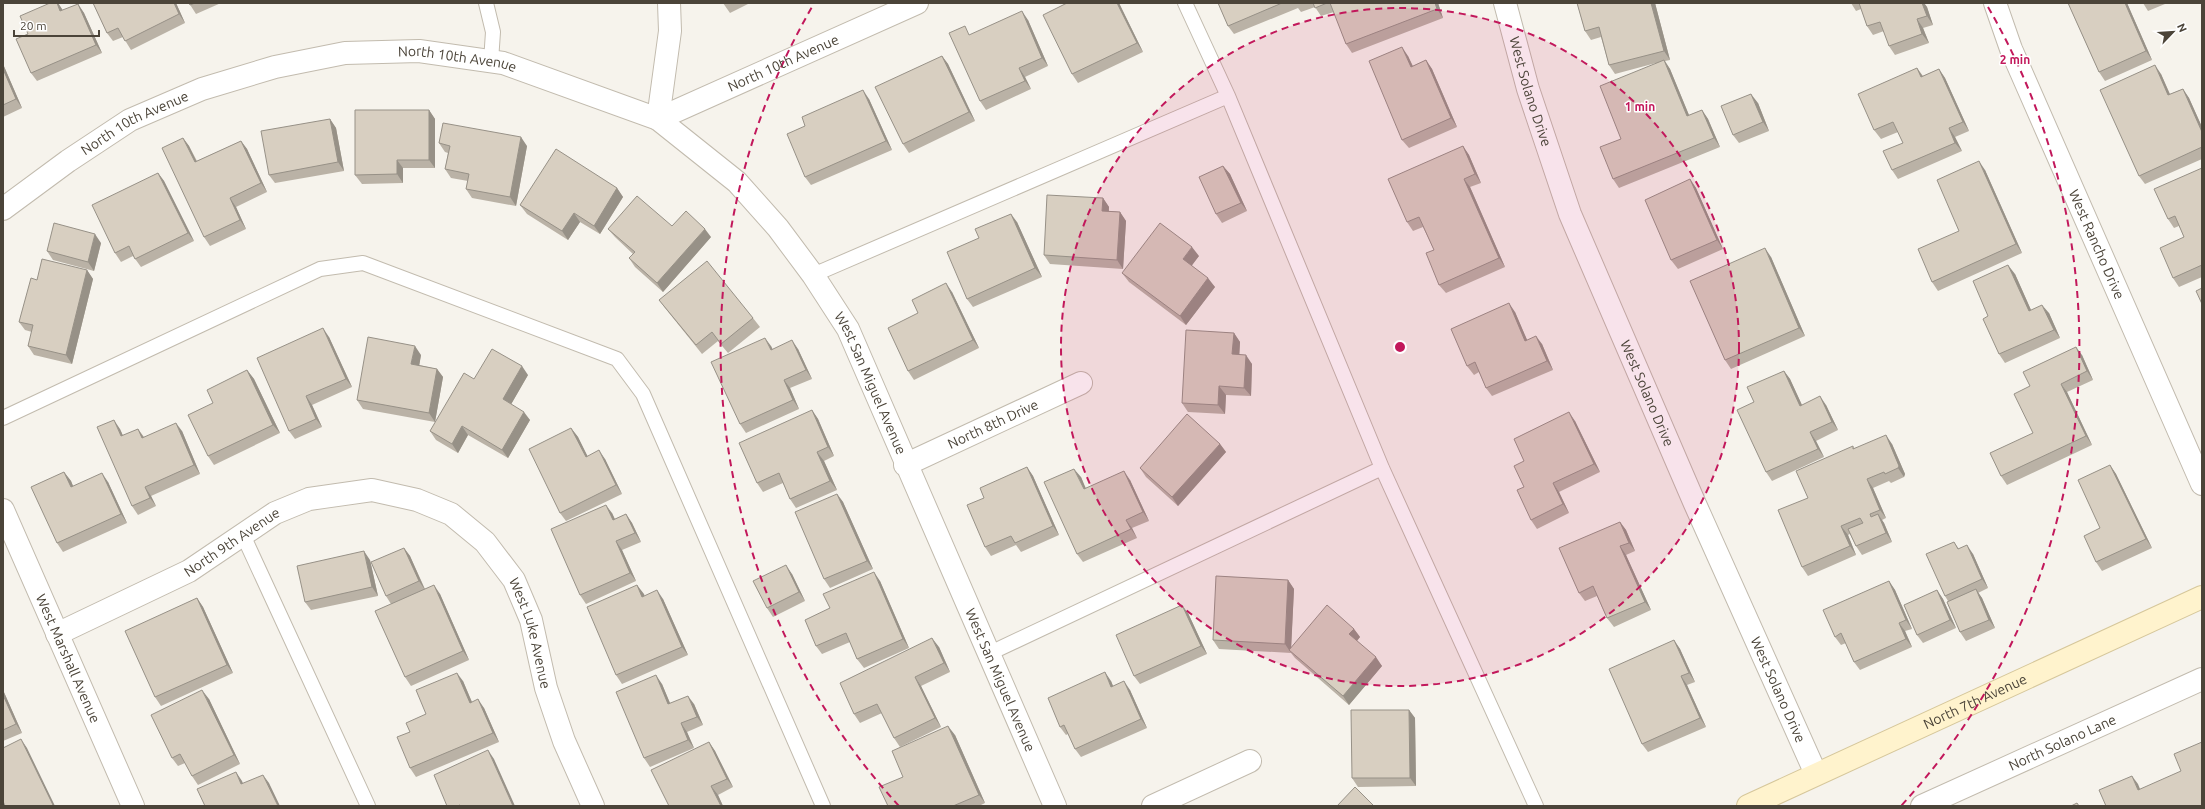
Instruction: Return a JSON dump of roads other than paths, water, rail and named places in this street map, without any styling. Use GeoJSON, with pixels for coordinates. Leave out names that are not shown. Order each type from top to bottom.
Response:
{"type":"FeatureCollection","features":[{"type":"Feature","properties":{"kind":"main road","name":"North 7th Avenue"},"geometry":{"type":"LineString","coordinates":[[1754,805],[1816,774],[2202,597]]}},
{"type":"Feature","properties":{"kind":"street"},"geometry":{"type":"LineString","coordinates":[[658,119],[670,31],[669,3]]}},
{"type":"Feature","properties":{"kind":"street","name":"North 10th Avenue"},"geometry":{"type":"LineString","coordinates":[[3,209],[68,161],[130,120],[202,89],[260,71],[345,53],[418,51],[503,63],[658,119],[917,3]]}},
{"type":"Feature","properties":{"kind":"street","name":"West Solano Drive"},"geometry":{"type":"LineString","coordinates":[[1505,3],[1528,89],[1570,214],[1695,504],[1816,774]]}},
{"type":"Feature","properties":{"kind":"street","name":"West Rancho Drive"},"geometry":{"type":"LineString","coordinates":[[1994,3],[2011,49],[2202,484]]}},
{"type":"Feature","properties":{"kind":"street","name":"West San Miguel Avenue"},"geometry":{"type":"LineString","coordinates":[[658,119],[737,182],[778,228],[813,275],[848,329],[905,465],[1055,806]]}},
{"type":"Feature","properties":{"kind":"street","name":"North 8th Drive"},"geometry":{"type":"LineString","coordinates":[[905,465],[1082,383]]}},
{"type":"Feature","properties":{"kind":"street","name":"North 9th Avenue"},"geometry":{"type":"LineString","coordinates":[[57,634],[189,571],[275,513],[309,499],[372,490],[416,500]]}},
{"type":"Feature","properties":{"kind":"street","name":"West Luke Avenue"},"geometry":{"type":"LineString","coordinates":[[416,500],[451,514],[485,542],[514,580],[531,620],[546,688],[564,741],[593,806]]}},
{"type":"Feature","properties":{"kind":"street","name":"West Marshall Avenue"},"geometry":{"type":"LineString","coordinates":[[3,510],[133,806]]}},
{"type":"Feature","properties":{"kind":"street","name":"North Solano Lane"},"geometry":{"type":"LineString","coordinates":[[1922,806],[2202,679]]}},
{"type":"Feature","properties":{"kind":"street"},"geometry":{"type":"LineString","coordinates":[[1153,806],[1250,761]]}},
{"type":"Feature","properties":{"kind":"lane"},"geometry":{"type":"LineString","coordinates":[[486,3],[493,32],[491,61]]}},
{"type":"Feature","properties":{"kind":"lane"},"geometry":{"type":"LineString","coordinates":[[1185,3],[1228,96],[1382,468],[1536,806]]}},
{"type":"Feature","properties":{"kind":"lane"},"geometry":{"type":"LineString","coordinates":[[813,275],[1228,96]]}},
{"type":"Feature","properties":{"kind":"lane"},"geometry":{"type":"LineString","coordinates":[[3,418],[320,269],[363,263],[617,359],[643,394],[823,806]]}},
{"type":"Feature","properties":{"kind":"lane"},"geometry":{"type":"LineString","coordinates":[[988,654],[1382,468]]}},
{"type":"Feature","properties":{"kind":"lane"},"geometry":{"type":"LineString","coordinates":[[243,535],[368,806]]}}]}
